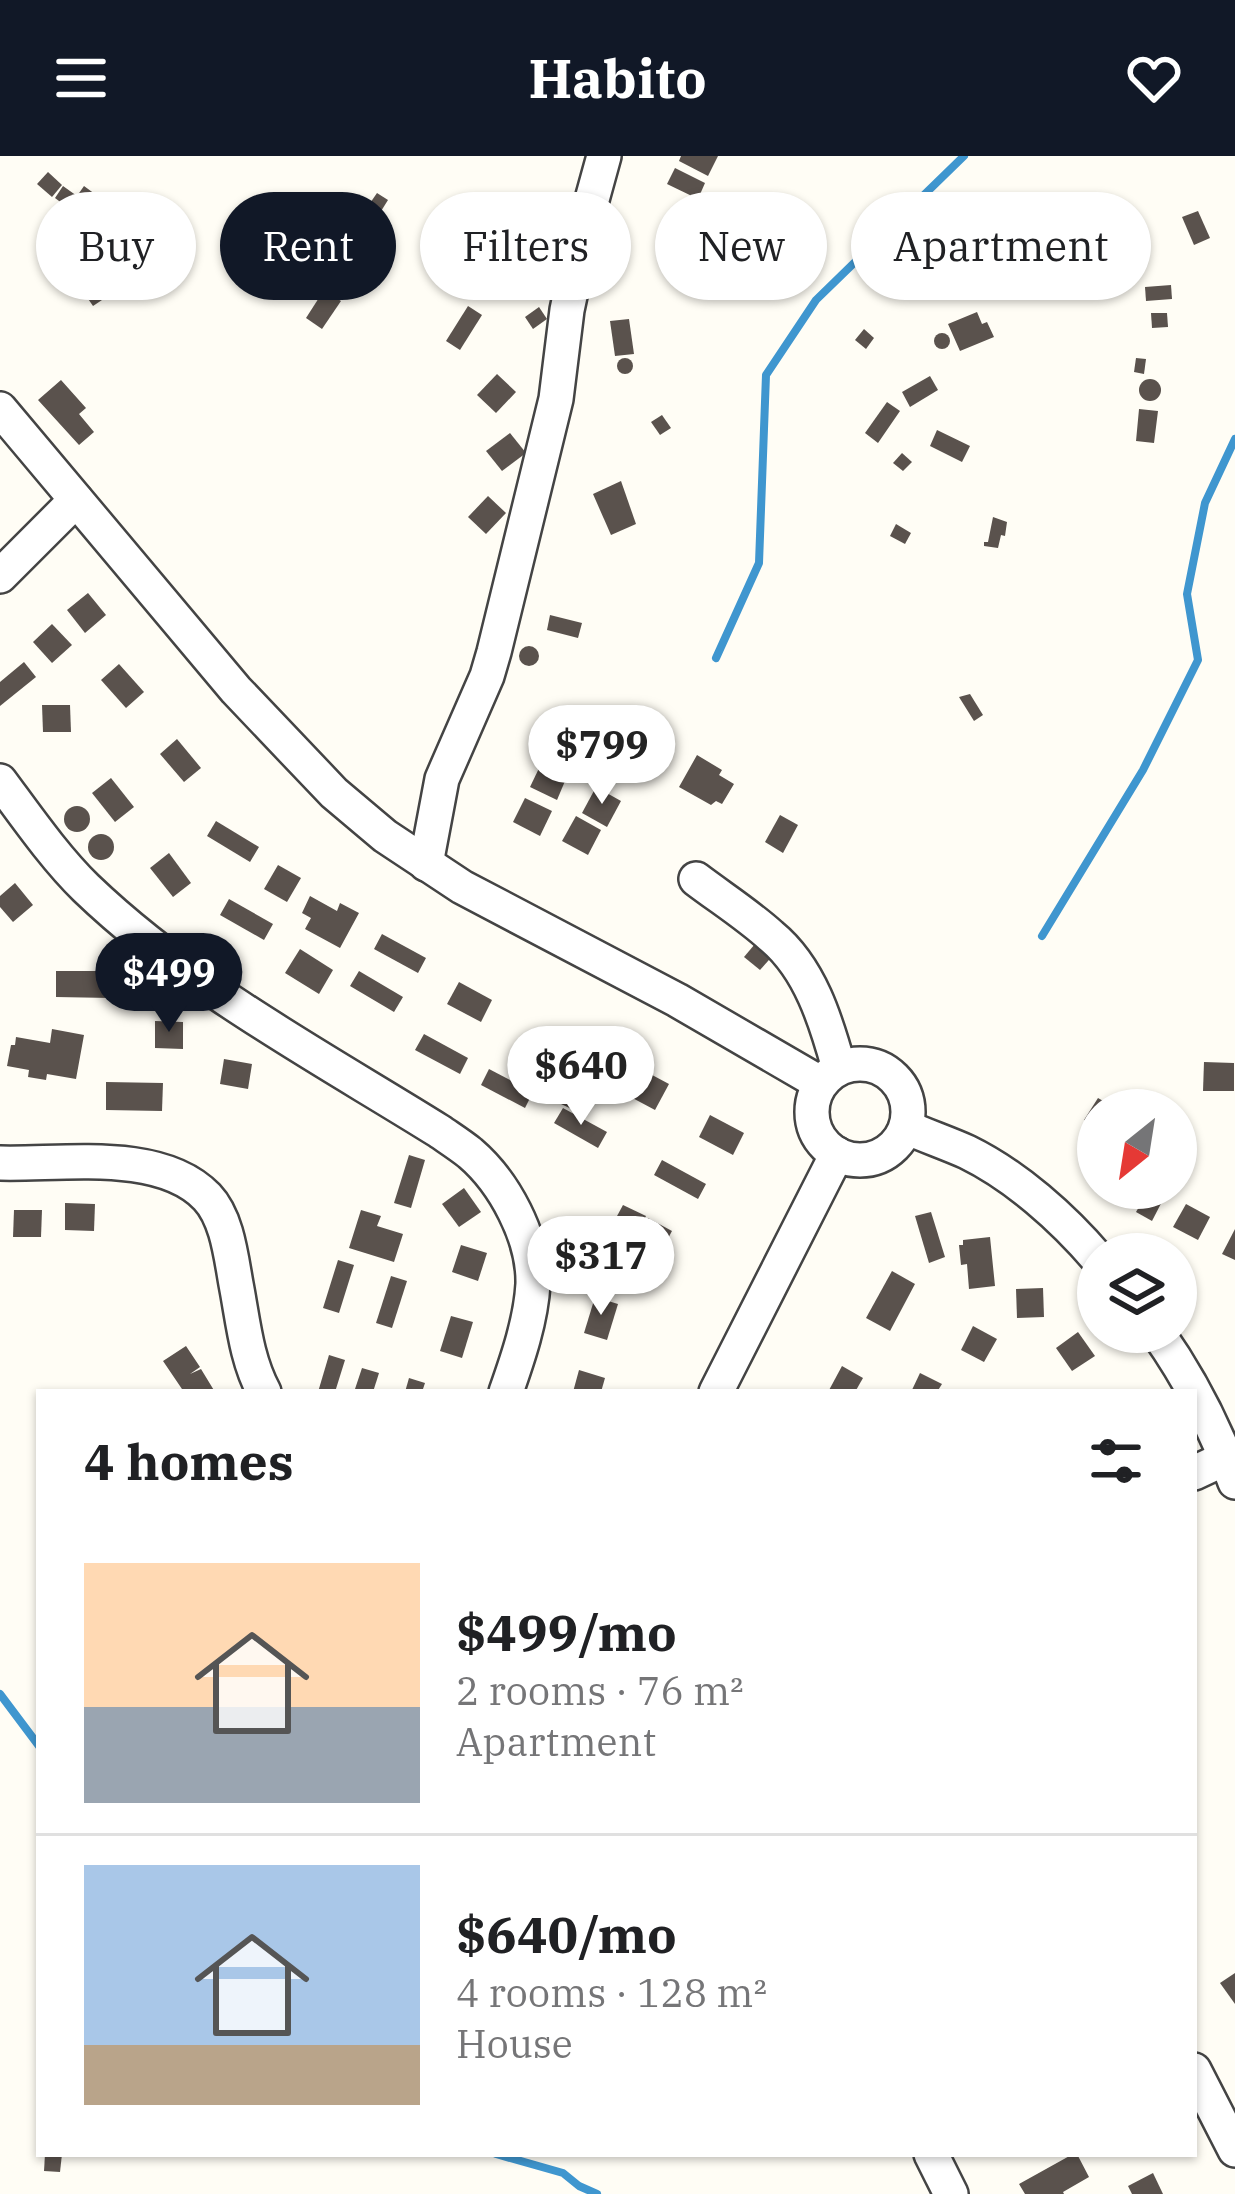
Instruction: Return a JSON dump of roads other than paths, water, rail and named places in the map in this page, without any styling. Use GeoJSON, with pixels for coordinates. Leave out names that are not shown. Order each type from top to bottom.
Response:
{"type":"FeatureCollection","features":[{"type":"Feature","properties":{"kind":"street"},"geometry":{"type":"LineString","coordinates":[[426,864],[442,779],[494,652],[556,399],[567,310],[604,156]]}},
{"type":"Feature","properties":{"kind":"street"},"geometry":{"type":"LineString","coordinates":[[0,409],[236,690],[334,793],[385,836],[462,886],[830,1075],[866,1064],[886,1071],[906,1096],[908,1112],[899,1142],[887,1152],[856,1161],[837,1154],[817,1136],[811,1105],[830,1075],[826,1023],[802,973],[775,938],[696,879]]}},
{"type":"Feature","properties":{"kind":"street"},"geometry":{"type":"LineString","coordinates":[[0,576],[76,500]]}},
{"type":"Feature","properties":{"kind":"street"},"geometry":{"type":"LineString","coordinates":[[0,781],[81,884],[135,933],[205,983],[439,1131],[471,1154],[495,1181],[512,1206],[533,1282],[507,1389]]}},
{"type":"Feature","properties":{"kind":"street"},"geometry":{"type":"LineString","coordinates":[[906,1127],[970,1154],[1023,1189],[1077,1236]]}},
{"type":"Feature","properties":{"kind":"street"},"geometry":{"type":"LineString","coordinates":[[718,1389],[837,1154]]}},
{"type":"Feature","properties":{"kind":"street"},"geometry":{"type":"LineString","coordinates":[[0,1163],[106,1162],[164,1171],[209,1199],[225,1232],[247,1344],[263,1389]]}},
{"type":"Feature","properties":{"kind":"street"},"geometry":{"type":"LineString","coordinates":[[1171,1353],[1193,1389]]}},
{"type":"Feature","properties":{"kind":"street"},"geometry":{"type":"LineString","coordinates":[[1197,1396],[1231,1470],[1197,1473]]}},
{"type":"Feature","properties":{"kind":"street"},"geometry":{"type":"LineString","coordinates":[[1197,2077],[1235,2150]]}},
{"type":"Feature","properties":{"kind":"street"},"geometry":{"type":"LineString","coordinates":[[933,2157],[952,2194]]}},
{"type":"Feature","properties":{"kind":"waterway"},"geometry":{"type":"LineString","coordinates":[[716,658],[759,563],[766,375],[816,300],[964,156]]}},
{"type":"Feature","properties":{"kind":"waterway"},"geometry":{"type":"LineString","coordinates":[[1042,936],[1143,770],[1198,660],[1187,594],[1205,503],[1235,439]]}},
{"type":"Feature","properties":{"kind":"waterway"},"geometry":{"type":"LineString","coordinates":[[0,1694],[36,1742]]}},
{"type":"Feature","properties":{"kind":"waterway"},"geometry":{"type":"LineString","coordinates":[[507,2157],[563,2173],[597,2194]]}}]}
